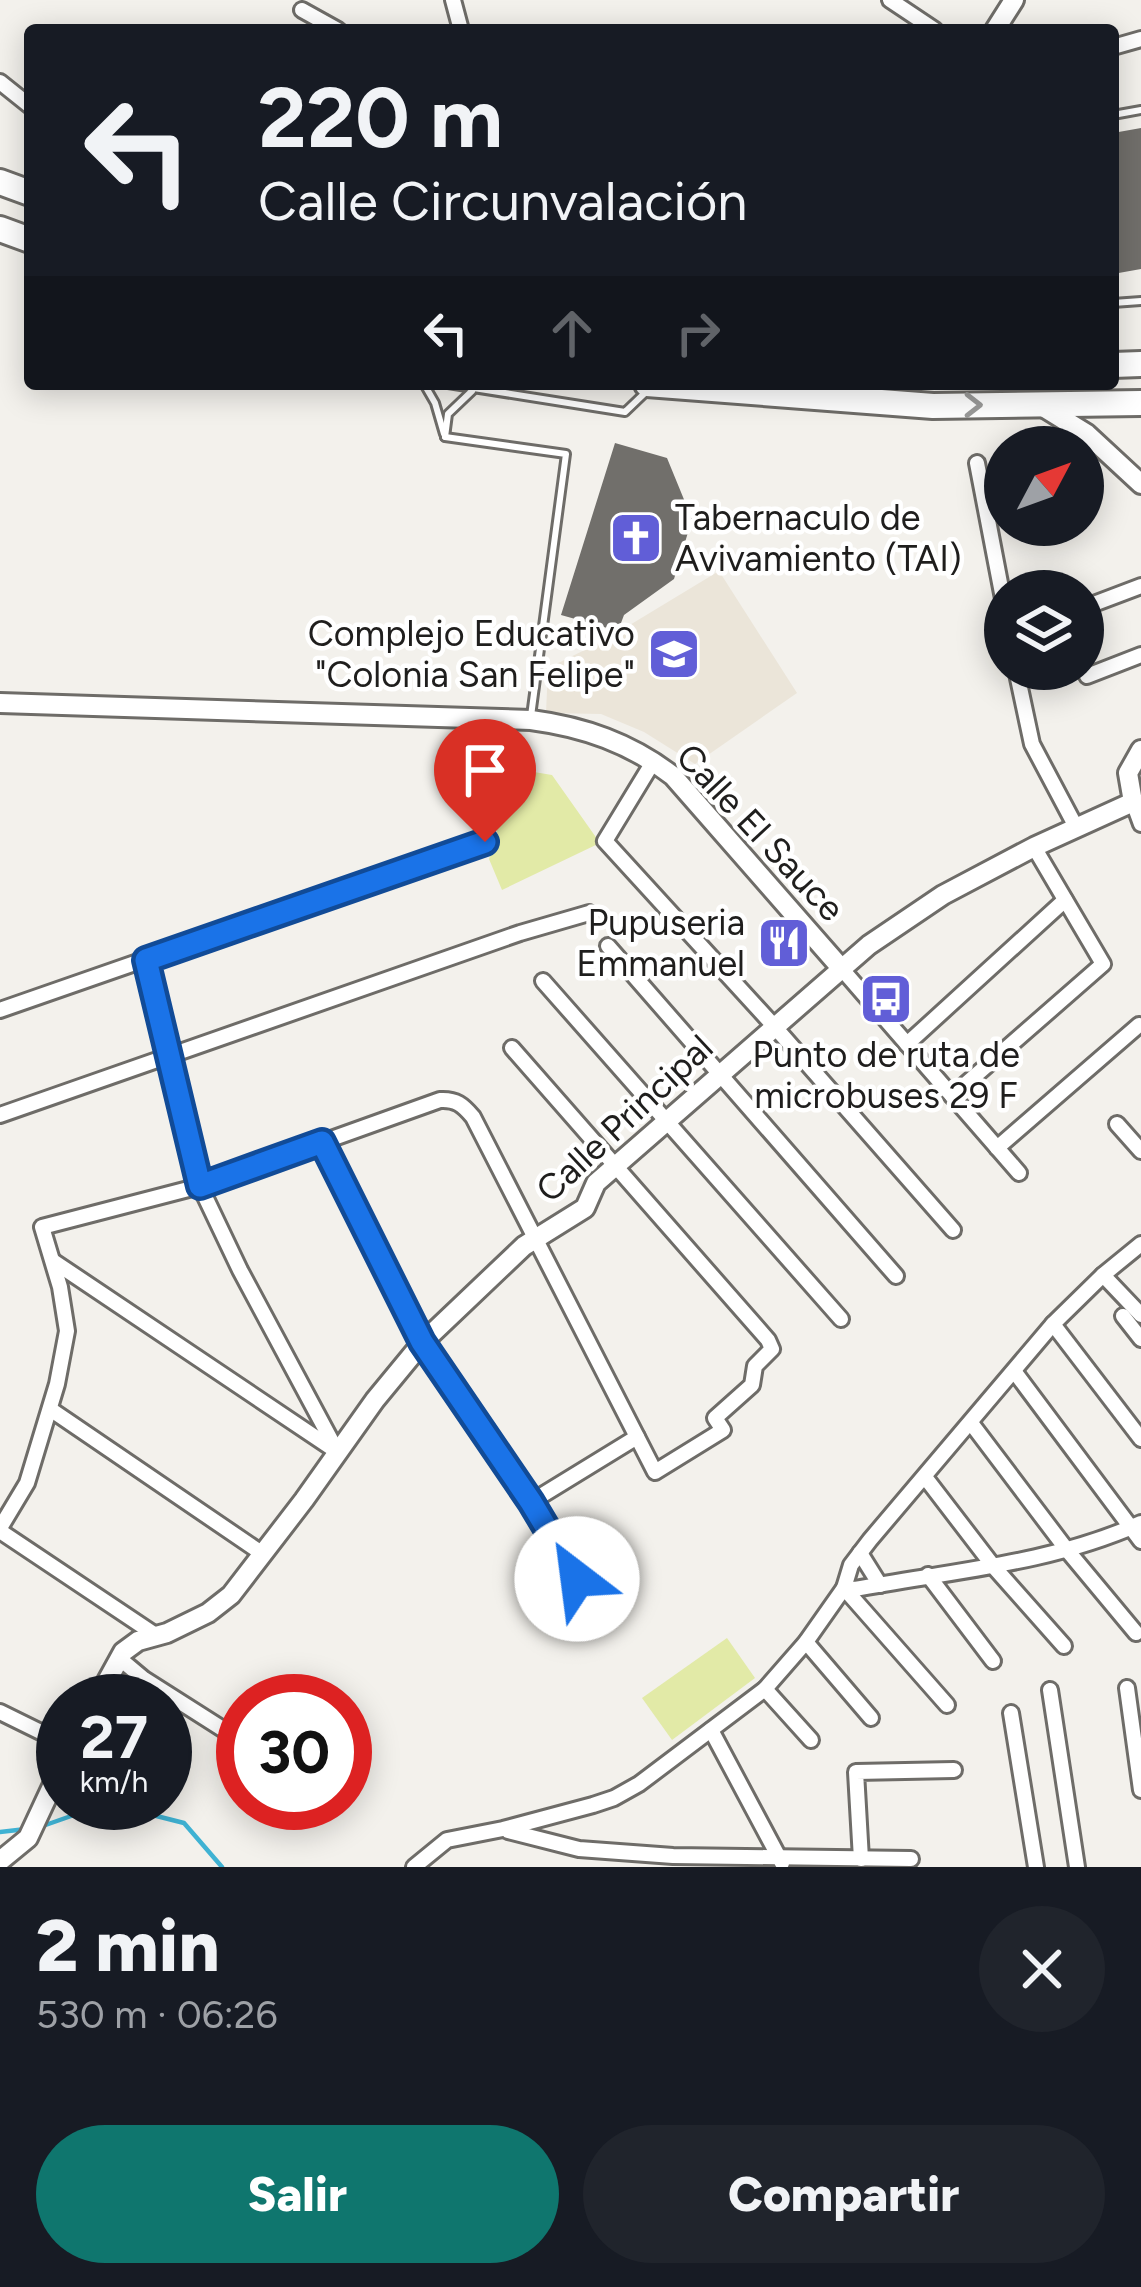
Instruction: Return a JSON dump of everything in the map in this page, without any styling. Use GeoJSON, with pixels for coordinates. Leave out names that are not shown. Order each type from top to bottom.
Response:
{"type":"FeatureCollection","features":[{"type":"Feature","properties":{"kind":"highway"},"geometry":{"type":"LineString","coordinates":[[727,390],[933,406],[1141,403]]}},
{"type":"Feature","properties":{"kind":"street"},"geometry":{"type":"LineString","coordinates":[[890,0],[926,24]]}},
{"type":"Feature","properties":{"kind":"street"},"geometry":{"type":"LineString","coordinates":[[302,10],[327,24]]}},
{"type":"Feature","properties":{"kind":"street"},"geometry":{"type":"LineString","coordinates":[[0,82],[24,101]]}},
{"type":"Feature","properties":{"kind":"street"},"geometry":{"type":"LineString","coordinates":[[1040,405],[1087,434],[1141,484]]}},
{"type":"Feature","properties":{"kind":"street"},"geometry":{"type":"LineString","coordinates":[[977,463],[998,570]]}},
{"type":"Feature","properties":{"kind":"street"},"geometry":{"type":"LineString","coordinates":[[1104,600],[1141,586]]}},
{"type":"Feature","properties":{"kind":"street"},"geometry":{"type":"LineString","coordinates":[[1104,670],[1141,655]]}},
{"type":"Feature","properties":{"kind":"street"},"geometry":{"type":"LineString","coordinates":[[1020,690],[1032,744],[1076,827]]}},
{"type":"Feature","properties":{"kind":"street","name":"Calle El Sauce"},"geometry":{"type":"LineString","coordinates":[[0,703],[531,720],[571,725],[606,738],[653,762],[681,784],[1019,1173]]}},
{"type":"Feature","properties":{"kind":"street"},"geometry":{"type":"LineString","coordinates":[[1141,750],[1128,773],[1141,824]]}},
{"type":"Feature","properties":{"kind":"street"},"geometry":{"type":"LineString","coordinates":[[653,762],[605,841],[952,1230]]}},
{"type":"Feature","properties":{"kind":"street","name":"Calle Principal"},"geometry":{"type":"LineString","coordinates":[[110,1674],[122,1652],[138,1641],[181,1627],[222,1604],[422,1342],[524,1246],[585,1208],[592,1186],[841,968],[943,895],[1132,802]]}},
{"type":"Feature","properties":{"kind":"street"},"geometry":{"type":"LineString","coordinates":[[0,1010],[485,842]]}},
{"type":"Feature","properties":{"kind":"street"},"geometry":{"type":"LineString","coordinates":[[952,1096],[1103,964],[1034,848]]}},
{"type":"Feature","properties":{"kind":"street"},"geometry":{"type":"LineString","coordinates":[[907,1044],[1065,900]]}},
{"type":"Feature","properties":{"kind":"street"},"geometry":{"type":"LineString","coordinates":[[0,1114],[589,913]]}},
{"type":"Feature","properties":{"kind":"street"},"geometry":{"type":"LineString","coordinates":[[608,946],[896,1276]]}},
{"type":"Feature","properties":{"kind":"street"},"geometry":{"type":"LineString","coordinates":[[146,960],[200,1186],[337,1451]]}},
{"type":"Feature","properties":{"kind":"street"},"geometry":{"type":"LineString","coordinates":[[543,981],[841,1319]]}},
{"type":"Feature","properties":{"kind":"street"},"geometry":{"type":"LineString","coordinates":[[997,1148],[1139,1025]]}},
{"type":"Feature","properties":{"kind":"street"},"geometry":{"type":"LineString","coordinates":[[154,1634],[0,1529],[27,1483],[68,1331],[42,1227],[200,1186],[440,1100],[452,1100],[473,1117],[655,1472],[723,1430],[715,1418],[752,1385],[755,1366],[772,1349],[768,1340],[512,1048]]}},
{"type":"Feature","properties":{"kind":"street"},"geometry":{"type":"LineString","coordinates":[[1118,1124],[1141,1151]]}},
{"type":"Feature","properties":{"kind":"street"},"geometry":{"type":"LineString","coordinates":[[322,1142],[422,1342],[577,1574],[574,1582],[546,1600]]}},
{"type":"Feature","properties":{"kind":"street"},"geometry":{"type":"LineString","coordinates":[[414,1867],[447,1840],[614,1798],[765,1689],[844,1588],[860,1553],[1053,1324],[1141,1244]]}},
{"type":"Feature","properties":{"kind":"street"},"geometry":{"type":"LineString","coordinates":[[53,1261],[337,1451]]}},
{"type":"Feature","properties":{"kind":"street"},"geometry":{"type":"LineString","coordinates":[[1103,1275],[1141,1315]]}},
{"type":"Feature","properties":{"kind":"street"},"geometry":{"type":"LineString","coordinates":[[1123,1316],[1141,1340]]}},
{"type":"Feature","properties":{"kind":"street"},"geometry":{"type":"LineString","coordinates":[[1053,1324],[1141,1438]]}},
{"type":"Feature","properties":{"kind":"street"},"geometry":{"type":"LineString","coordinates":[[1015,1371],[1136,1526],[1141,1541]]}},
{"type":"Feature","properties":{"kind":"street"},"geometry":{"type":"LineString","coordinates":[[50,1409],[263,1554]]}},
{"type":"Feature","properties":{"kind":"street"},"geometry":{"type":"LineString","coordinates":[[971,1423],[1136,1633]]}},
{"type":"Feature","properties":{"kind":"street"},"geometry":{"type":"LineString","coordinates":[[531,1502],[637,1437]]}},
{"type":"Feature","properties":{"kind":"street"},"geometry":{"type":"LineString","coordinates":[[925,1477],[994,1567],[1064,1646]]}},
{"type":"Feature","properties":{"kind":"street"},"geometry":{"type":"LineString","coordinates":[[844,1588],[994,1567],[1067,1550],[1136,1526]]}},
{"type":"Feature","properties":{"kind":"street"},"geometry":{"type":"LineString","coordinates":[[860,1553],[880,1585]]}},
{"type":"Feature","properties":{"kind":"street"},"geometry":{"type":"LineString","coordinates":[[928,1575],[993,1661]]}},
{"type":"Feature","properties":{"kind":"street"},"geometry":{"type":"LineString","coordinates":[[844,1588],[947,1705]]}},
{"type":"Feature","properties":{"kind":"street"},"geometry":{"type":"LineString","coordinates":[[806,1642],[871,1718]]}},
{"type":"Feature","properties":{"kind":"street"},"geometry":{"type":"LineString","coordinates":[[119,1658],[216,1725]]}},
{"type":"Feature","properties":{"kind":"street"},"geometry":{"type":"LineString","coordinates":[[1127,1688],[1141,1790]]}},
{"type":"Feature","properties":{"kind":"street"},"geometry":{"type":"LineString","coordinates":[[765,1689],[811,1740]]}},
{"type":"Feature","properties":{"kind":"street"},"geometry":{"type":"LineString","coordinates":[[1050,1690],[1077,1867]]}},
{"type":"Feature","properties":{"kind":"street"},"geometry":{"type":"LineString","coordinates":[[0,1712],[36,1730]]}},
{"type":"Feature","properties":{"kind":"street"},"geometry":{"type":"LineString","coordinates":[[1011,1713],[1036,1867]]}},
{"type":"Feature","properties":{"kind":"street"},"geometry":{"type":"LineString","coordinates":[[711,1730],[782,1863]]}},
{"type":"Feature","properties":{"kind":"street"},"geometry":{"type":"LineString","coordinates":[[861,1859],[856,1772],[954,1770]]}},
{"type":"Feature","properties":{"kind":"street"},"geometry":{"type":"LineString","coordinates":[[0,1861],[28,1838],[36,1825]]}},
{"type":"Feature","properties":{"kind":"street"},"geometry":{"type":"LineString","coordinates":[[503,1829],[579,1849],[673,1856],[782,1863],[911,1859]]}},
{"type":"Feature","properties":{"kind":"lane"},"geometry":{"type":"LineString","coordinates":[[427,390],[445,437]]}},
{"type":"Feature","properties":{"kind":"lane"},"geometry":{"type":"LineString","coordinates":[[445,437],[448,414],[473,390]]}},
{"type":"Feature","properties":{"kind":"lane"},"geometry":{"type":"LineString","coordinates":[[481,390],[625,412],[645,390]]}},
{"type":"Feature","properties":{"kind":"lane"},"geometry":{"type":"LineString","coordinates":[[445,437],[566,454],[531,720]]}},
{"type":"Feature","properties":{"kind":"shaded area","name":"Complejo Educativo \"Colonia San Felipe\""},"geometry":{"type":"Polygon","coordinates":[[[719,571],[797,693],[695,764],[644,732],[601,714],[546,713],[548,668],[605,640],[719,571]]]}},
{"type":"Feature","properties":{"kind":"green space"},"geometry":{"type":"Polygon","coordinates":[[[528,771],[552,775],[600,843],[502,890],[489,859],[498,835],[483,787],[528,771]]]}},
{"type":"Feature","properties":{"kind":"green space"},"geometry":{"type":"Polygon","coordinates":[[[727,1638],[755,1678],[672,1740],[642,1698],[727,1638]]]}},
{"type":"Feature","properties":{"kind":"building"},"geometry":{"type":"Polygon","coordinates":[[[1141,128],[1141,269],[1119,273],[1119,132],[1141,128]]]}},
{"type":"Feature","properties":{"kind":"building"},"geometry":{"type":"Polygon","coordinates":[[[615,443],[667,458],[692,519],[674,579],[624,615],[618,631],[561,615],[615,443]]]}},
{"type":"Feature","properties":{"kind":"waterway"},"geometry":{"type":"LineString","coordinates":[[0,1832],[26,1829]]}},
{"type":"Feature","properties":{"kind":"waterway"},"geometry":{"type":"LineString","coordinates":[[190,1830],[222,1867]]}},
{"type":"Feature","properties":{"kind":"place","name":"Tabernaculo de Avivamiento (TAI)"},"geometry":{"type":"Point","coordinates":[636,538]}},
{"type":"Feature","properties":{"kind":"place","name":"Complejo Educativo \"Colonia San Felipe\""},"geometry":{"type":"Point","coordinates":[674,654]}},
{"type":"Feature","properties":{"kind":"place","name":"Pupuseria Emmanuel"},"geometry":{"type":"Point","coordinates":[784,943]}},
{"type":"Feature","properties":{"kind":"place","name":"Punto de ruta de microbuses 29 F"},"geometry":{"type":"Point","coordinates":[886,999]}},
{"type":"Feature","properties":{"kind":"route"},"geometry":{"type":"LineString","coordinates":[[485,842],[146,960],[200,1186],[322,1142],[422,1342],[531,1502],[577,1579]]}}]}
